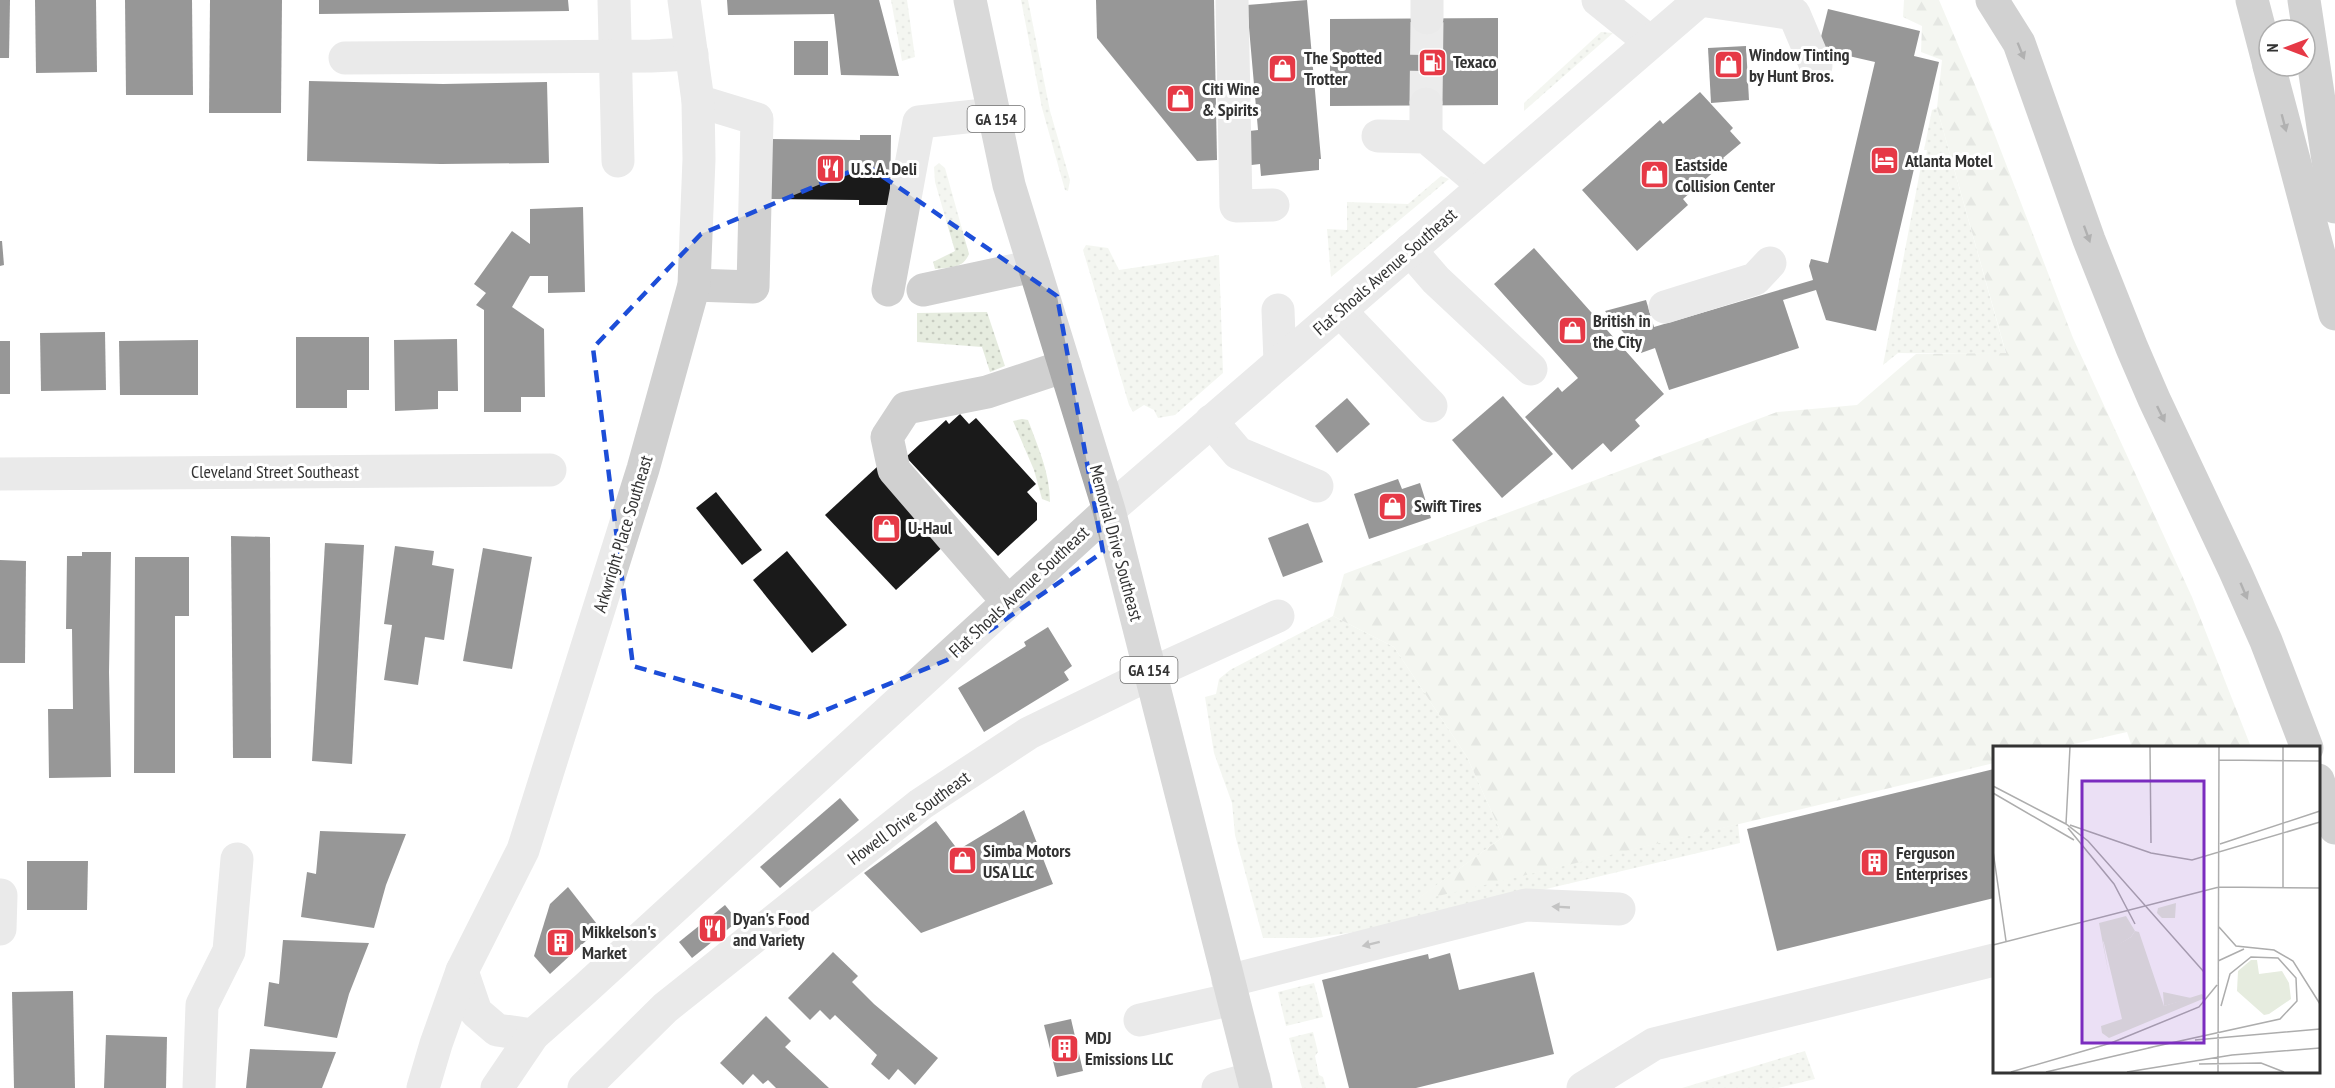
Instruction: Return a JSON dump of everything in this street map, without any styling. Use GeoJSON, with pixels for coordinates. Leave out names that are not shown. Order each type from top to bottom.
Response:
{"type":"FeatureCollection","features":[{"type":"Feature","properties":{"kind":"highway"},"geometry":{"type":"LineString","coordinates":[[1992,0],[2019,43],[2089,240],[2132,348],[2266,641],[2307,746]]}},
{"type":"Feature","properties":{"kind":"highway"},"geometry":{"type":"LineString","coordinates":[[2252,0],[2257,19]]}},
{"type":"Feature","properties":{"kind":"highway"},"geometry":{"type":"LineString","coordinates":[[2304,0],[2335,207]]}},
{"type":"Feature","properties":{"kind":"highway"},"geometry":{"type":"LineString","coordinates":[[2272,78],[2335,314]]}},
{"type":"Feature","properties":{"kind":"highway"},"geometry":{"type":"LineString","coordinates":[[2320,783],[2335,828]]}},
{"type":"Feature","properties":{"kind":"main road","name":"Memorial Drive Southeast"},"geometry":{"type":"LineString","coordinates":[[970,0],[1009,185],[1108,510],[1255,1083]]}},
{"type":"Feature","properties":{"kind":"street"},"geometry":{"type":"LineString","coordinates":[[614,0],[618,161]]}},
{"type":"Feature","properties":{"kind":"street","name":"Arkwright Place Southeast"},"geometry":{"type":"LineString","coordinates":[[423,1088],[462,971],[522,850],[643,469],[694,285],[699,159],[698,101],[684,0]]}},
{"type":"Feature","properties":{"kind":"street"},"geometry":{"type":"LineString","coordinates":[[1232,0],[1236,206],[1273,205]]}},
{"type":"Feature","properties":{"kind":"street"},"geometry":{"type":"LineString","coordinates":[[1598,0],[1650,42]]}},
{"type":"Feature","properties":{"kind":"street"},"geometry":{"type":"LineString","coordinates":[[1700,0],[1794,14],[1816,66]]}},
{"type":"Feature","properties":{"kind":"street","name":"Flat Shoals Avenue Southeast"},"geometry":{"type":"LineString","coordinates":[[497,1088],[533,1035],[585,990],[1108,510],[1700,0]]}},
{"type":"Feature","properties":{"kind":"street"},"geometry":{"type":"LineString","coordinates":[[345,58],[692,54]]}},
{"type":"Feature","properties":{"kind":"street"},"geometry":{"type":"LineString","coordinates":[[694,285],[753,286],[757,119],[698,101]]}},
{"type":"Feature","properties":{"kind":"street"},"geometry":{"type":"LineString","coordinates":[[1426,104],[1426,136]]}},
{"type":"Feature","properties":{"kind":"street"},"geometry":{"type":"LineString","coordinates":[[888,290],[919,122],[994,114]]}},
{"type":"Feature","properties":{"kind":"street"},"geometry":{"type":"LineString","coordinates":[[1378,136],[1426,136],[1484,186]]}},
{"type":"Feature","properties":{"kind":"street"},"geometry":{"type":"LineString","coordinates":[[1410,250],[1436,280],[1531,369]]}},
{"type":"Feature","properties":{"kind":"street"},"geometry":{"type":"LineString","coordinates":[[1665,307],[1755,279],[1770,263]]}},
{"type":"Feature","properties":{"kind":"street"},"geometry":{"type":"LineString","coordinates":[[923,290],[1034,267]]}},
{"type":"Feature","properties":{"kind":"street"},"geometry":{"type":"LineString","coordinates":[[1278,310],[1280,362]]}},
{"type":"Feature","properties":{"kind":"street"},"geometry":{"type":"LineString","coordinates":[[1340,311],[1431,406]]}},
{"type":"Feature","properties":{"kind":"street"},"geometry":{"type":"LineString","coordinates":[[1008,602],[894,470],[887,437],[906,408],[987,392],[1065,366]]}},
{"type":"Feature","properties":{"kind":"street"},"geometry":{"type":"LineString","coordinates":[[1211,421],[1238,453],[1317,486]]}},
{"type":"Feature","properties":{"kind":"street","name":"Cleveland Street Southeast"},"geometry":{"type":"LineString","coordinates":[[0,474],[550,470]]}},
{"type":"Feature","properties":{"kind":"street","name":"Howell Drive Southeast"},"geometry":{"type":"LineString","coordinates":[[584,1088],[665,1008],[921,804],[962,789],[1029,733],[1150,674],[1278,616]]}},
{"type":"Feature","properties":{"kind":"street"},"geometry":{"type":"LineString","coordinates":[[199,1088],[202,1005],[229,951],[237,859]]}},
{"type":"Feature","properties":{"kind":"street"},"geometry":{"type":"LineString","coordinates":[[0,929],[1,895]]}},
{"type":"Feature","properties":{"kind":"street"},"geometry":{"type":"LineString","coordinates":[[1140,1020],[1231,990],[1526,905],[1619,909]]}},
{"type":"Feature","properties":{"kind":"street"},"geometry":{"type":"LineString","coordinates":[[1583,1088],[1654,1044],[1993,960]]}},
{"type":"Feature","properties":{"kind":"street"},"geometry":{"type":"LineString","coordinates":[[462,971],[476,1012],[497,1030],[533,1035]]}},
{"type":"Feature","properties":{"kind":"street","name":"Arkwright Place Southeast"},"geometry":{"type":"LineString","coordinates":[[434,1088],[436,1044]]}},
{"type":"Feature","properties":{"kind":"street"},"geometry":{"type":"LineString","coordinates":[[1218,1088],[1255,1083]]}},
{"type":"Feature","properties":{"kind":"highlighted area"},"geometry":{"type":"Polygon","coordinates":[[[866,165],[1057,296],[1103,552],[947,660],[809,717],[633,666],[593,348],[701,234],[866,165]]]}},
{"type":"Feature","properties":{"kind":"green space"},"geometry":{"type":"Polygon","coordinates":[[[891,0],[907,0],[915,57],[902,61],[891,0]]]}},
{"type":"Feature","properties":{"kind":"green space"},"geometry":{"type":"Polygon","coordinates":[[[1021,0],[1028,0],[1050,111],[1070,180],[1068,191],[1065,190],[1042,108],[1021,0]]]}},
{"type":"Feature","properties":{"kind":"green space"},"geometry":{"type":"Polygon","coordinates":[[[1904,0],[1939,0],[1981,99],[2073,338],[2192,597],[2251,746],[2132,746],[2127,732],[2065,746],[1993,746],[1993,763],[1413,902],[1503,837],[1467,757],[1394,647],[1333,616],[1344,574],[1777,412],[1857,405],[1916,354],[2006,353],[1937,108],[1942,60],[1921,52],[1922,26],[1903,17],[1904,0]]]}},
{"type":"Feature","properties":{"kind":"green space"},"geometry":{"type":"Polygon","coordinates":[[[1601,32],[1613,33],[1524,111],[1524,103],[1601,32]]]}},
{"type":"Feature","properties":{"kind":"green space"},"geometry":{"type":"Polygon","coordinates":[[[1937,108],[2006,354],[1898,353],[1883,365],[1921,166],[1925,165],[1927,150],[1924,150],[1932,110],[1937,108]]]}},
{"type":"Feature","properties":{"kind":"green space"},"geometry":{"type":"Polygon","coordinates":[[[939,163],[945,168],[969,254],[960,265],[935,269],[933,262],[955,251],[935,182],[934,167],[939,163]]]}},
{"type":"Feature","properties":{"kind":"green space"},"geometry":{"type":"Polygon","coordinates":[[[1441,176],[1449,179],[1331,277],[1327,229],[1347,230],[1347,202],[1408,204],[1441,176]]]}},
{"type":"Feature","properties":{"kind":"green space"},"geometry":{"type":"Polygon","coordinates":[[[1086,245],[1108,248],[1119,270],[1219,255],[1223,373],[1175,415],[1158,418],[1154,410],[1144,405],[1133,412],[1129,405],[1083,250],[1086,245]]]}},
{"type":"Feature","properties":{"kind":"green space"},"geometry":{"type":"Polygon","coordinates":[[[987,312],[1005,366],[990,372],[982,347],[917,342],[917,313],[987,312]]]}},
{"type":"Feature","properties":{"kind":"green space"},"geometry":{"type":"Polygon","coordinates":[[[1028,420],[1046,470],[1050,502],[1042,499],[1034,470],[1013,421],[1028,420]]]}},
{"type":"Feature","properties":{"kind":"green space"},"geometry":{"type":"Polygon","coordinates":[[[1333,616],[1394,647],[1467,757],[1503,837],[1415,901],[1738,824],[1740,843],[1377,929],[1312,938],[1263,938],[1235,835],[1232,803],[1214,753],[1205,697],[1216,694],[1219,679],[1230,670],[1333,616]]]}},
{"type":"Feature","properties":{"kind":"green space"},"geometry":{"type":"Polygon","coordinates":[[[1314,983],[1323,1017],[1286,1026],[1278,992],[1314,983]]]}},
{"type":"Feature","properties":{"kind":"green space"},"geometry":{"type":"Polygon","coordinates":[[[1313,1032],[1318,1052],[1315,1056],[1319,1075],[1323,1077],[1326,1088],[1302,1088],[1289,1038],[1313,1032]]]}},
{"type":"Feature","properties":{"kind":"green space"},"geometry":{"type":"Polygon","coordinates":[[[1805,1051],[1815,1079],[1778,1088],[1682,1088],[1805,1051]]]}},
{"type":"Feature","properties":{"kind":"building"},"geometry":{"type":"Polygon","coordinates":[[[0,0],[10,0],[9,58],[0,58],[0,0]]]}},
{"type":"Feature","properties":{"kind":"building"},"geometry":{"type":"Polygon","coordinates":[[[35,0],[96,0],[97,72],[36,73],[35,0]]]}},
{"type":"Feature","properties":{"kind":"building"},"geometry":{"type":"Polygon","coordinates":[[[125,0],[192,0],[193,95],[126,95],[125,0]]]}},
{"type":"Feature","properties":{"kind":"building"},"geometry":{"type":"Polygon","coordinates":[[[210,0],[282,0],[281,113],[209,113],[210,0]]]}},
{"type":"Feature","properties":{"kind":"building"},"geometry":{"type":"Polygon","coordinates":[[[319,0],[568,0],[569,11],[319,14],[319,0]]]}},
{"type":"Feature","properties":{"kind":"building"},"geometry":{"type":"Polygon","coordinates":[[[727,0],[879,0],[899,76],[841,75],[834,14],[728,15],[727,0]]]}},
{"type":"Feature","properties":{"kind":"building","name":"Citi Wine & Spirits"},"geometry":{"type":"Polygon","coordinates":[[[1096,0],[1214,0],[1217,160],[1197,161],[1097,38],[1096,0]]]}},
{"type":"Feature","properties":{"kind":"building","name":"The Spotted Trotter"},"geometry":{"type":"Polygon","coordinates":[[[1307,0],[1321,159],[1319,159],[1319,170],[1261,176],[1260,164],[1243,166],[1240,132],[1258,130],[1247,5],[1307,0]]]}},
{"type":"Feature","properties":{"kind":"building","name":"Atlanta Motel"},"geometry":{"type":"Polygon","coordinates":[[[1828,9],[1920,31],[1914,56],[1939,62],[1876,331],[1826,320],[1816,290],[1783,300],[1799,348],[1669,390],[1655,348],[1641,353],[1605,311],[1646,300],[1654,327],[1813,280],[1809,266],[1811,259],[1828,263],[1875,62],[1818,49],[1828,9]]]}},
{"type":"Feature","properties":{"kind":"building"},"geometry":{"type":"Polygon","coordinates":[[[1498,18],[1498,105],[1330,106],[1330,19],[1498,18]]]}},
{"type":"Feature","properties":{"kind":"building"},"geometry":{"type":"Polygon","coordinates":[[[794,41],[828,41],[828,75],[794,75],[794,41]]]}},
{"type":"Feature","properties":{"kind":"building","name":"Window Tinting by Hunt Bros."},"geometry":{"type":"Polygon","coordinates":[[[1746,46],[1749,100],[1711,103],[1708,48],[1746,46]]]}},
{"type":"Feature","properties":{"kind":"building"},"geometry":{"type":"Polygon","coordinates":[[[309,81],[443,84],[547,82],[549,163],[441,164],[307,161],[309,81]]]}},
{"type":"Feature","properties":{"kind":"building","name":"Eastside Collision Center"},"geometry":{"type":"Polygon","coordinates":[[[1700,92],[1733,128],[1730,131],[1741,143],[1723,158],[1726,161],[1683,199],[1688,205],[1637,251],[1582,190],[1660,120],[1663,124],[1700,92]]]}},
{"type":"Feature","properties":{"kind":"building","name":"U.S.A. Deli"},"geometry":{"type":"Polygon","coordinates":[[[860,135],[891,135],[890,205],[859,205],[859,200],[770,199],[770,139],[860,140],[860,135]]]}},
{"type":"Feature","properties":{"kind":"building"},"geometry":{"type":"Polygon","coordinates":[[[583,207],[585,292],[548,293],[548,276],[530,276],[512,307],[544,329],[545,397],[521,397],[521,412],[484,412],[484,310],[476,305],[486,293],[474,284],[512,231],[530,244],[530,209],[583,207]]]}},
{"type":"Feature","properties":{"kind":"building"},"geometry":{"type":"Polygon","coordinates":[[[0,241],[2,241],[4,265],[0,266],[0,241]]]}},
{"type":"Feature","properties":{"kind":"building","name":"British in the City"},"geometry":{"type":"Polygon","coordinates":[[[1534,248],[1664,394],[1635,420],[1640,426],[1611,452],[1603,443],[1572,470],[1525,417],[1558,387],[1562,392],[1578,378],[1494,284],[1534,248]]]}},
{"type":"Feature","properties":{"kind":"building"},"geometry":{"type":"Polygon","coordinates":[[[105,332],[106,390],[41,391],[40,333],[105,332]]]}},
{"type":"Feature","properties":{"kind":"building"},"geometry":{"type":"Polygon","coordinates":[[[296,337],[369,337],[369,390],[347,390],[347,408],[296,408],[296,337]]]}},
{"type":"Feature","properties":{"kind":"building"},"geometry":{"type":"Polygon","coordinates":[[[457,339],[458,391],[438,391],[438,409],[395,411],[394,340],[457,339]]]}},
{"type":"Feature","properties":{"kind":"building"},"geometry":{"type":"Polygon","coordinates":[[[198,340],[198,395],[120,395],[119,341],[198,340]]]}},
{"type":"Feature","properties":{"kind":"building"},"geometry":{"type":"Polygon","coordinates":[[[0,341],[10,341],[10,394],[0,394],[0,341]]]}},
{"type":"Feature","properties":{"kind":"building"},"geometry":{"type":"Polygon","coordinates":[[[1503,396],[1553,454],[1502,498],[1452,440],[1503,396]]]}},
{"type":"Feature","properties":{"kind":"building"},"geometry":{"type":"Polygon","coordinates":[[[1347,398],[1370,424],[1337,453],[1315,426],[1347,398]]]}},
{"type":"Feature","properties":{"kind":"building"},"geometry":{"type":"Polygon","coordinates":[[[960,414],[969,424],[976,418],[1036,484],[1027,492],[1037,503],[1037,520],[998,556],[906,457],[946,420],[949,424],[960,414]]]}},
{"type":"Feature","properties":{"kind":"building","name":"U-Haul"},"geometry":{"type":"Polygon","coordinates":[[[878,466],[948,542],[896,590],[825,515],[878,466]]]}},
{"type":"Feature","properties":{"kind":"building","name":"Swift Tires"},"geometry":{"type":"Polygon","coordinates":[[[1398,479],[1402,489],[1420,483],[1431,518],[1369,539],[1354,494],[1398,479]]]}},
{"type":"Feature","properties":{"kind":"building"},"geometry":{"type":"Polygon","coordinates":[[[716,492],[762,550],[742,565],[696,508],[716,492]]]}},
{"type":"Feature","properties":{"kind":"building"},"geometry":{"type":"Polygon","coordinates":[[[1308,523],[1323,562],[1283,577],[1268,538],[1308,523]]]}},
{"type":"Feature","properties":{"kind":"building"},"geometry":{"type":"Polygon","coordinates":[[[231,536],[270,537],[271,758],[233,758],[231,536]]]}},
{"type":"Feature","properties":{"kind":"building"},"geometry":{"type":"Polygon","coordinates":[[[325,543],[364,545],[352,764],[312,761],[325,543]]]}},
{"type":"Feature","properties":{"kind":"building"},"geometry":{"type":"Polygon","coordinates":[[[395,546],[434,551],[432,565],[454,569],[444,640],[425,637],[418,685],[384,680],[392,625],[384,624],[395,546]]]}},
{"type":"Feature","properties":{"kind":"building"},"geometry":{"type":"Polygon","coordinates":[[[483,548],[532,557],[512,669],[463,661],[483,548]]]}},
{"type":"Feature","properties":{"kind":"building"},"geometry":{"type":"Polygon","coordinates":[[[787,551],[847,625],[812,653],[753,580],[787,551]]]}},
{"type":"Feature","properties":{"kind":"building"},"geometry":{"type":"Polygon","coordinates":[[[82,552],[111,552],[109,672],[111,777],[49,778],[48,709],[73,709],[72,629],[66,629],[67,556],[82,556],[82,552]]]}},
{"type":"Feature","properties":{"kind":"building"},"geometry":{"type":"Polygon","coordinates":[[[135,557],[189,557],[189,616],[175,616],[175,773],[134,773],[135,557]]]}},
{"type":"Feature","properties":{"kind":"building"},"geometry":{"type":"Polygon","coordinates":[[[0,560],[26,561],[25,663],[0,663],[0,560]]]}},
{"type":"Feature","properties":{"kind":"building"},"geometry":{"type":"Polygon","coordinates":[[[1048,627],[1072,666],[1064,672],[1069,680],[984,732],[958,688],[1026,646],[1024,642],[1048,627]]]}},
{"type":"Feature","properties":{"kind":"building","name":"Ferguson Enterprises"},"geometry":{"type":"Polygon","coordinates":[[[1993,769],[1993,898],[1777,951],[1747,829],[1993,769]]]}},
{"type":"Feature","properties":{"kind":"building"},"geometry":{"type":"Polygon","coordinates":[[[840,798],[859,820],[780,888],[760,867],[840,798]]]}},
{"type":"Feature","properties":{"kind":"building","name":"Simba Motors USA LLC"},"geometry":{"type":"Polygon","coordinates":[[[1024,810],[1053,884],[921,933],[864,873],[936,821],[958,850],[1024,810]]]}},
{"type":"Feature","properties":{"kind":"building"},"geometry":{"type":"Polygon","coordinates":[[[320,831],[406,834],[386,885],[374,928],[301,917],[307,872],[316,874],[320,831]]]}},
{"type":"Feature","properties":{"kind":"building"},"geometry":{"type":"Polygon","coordinates":[[[27,861],[88,861],[87,910],[27,910],[27,861]]]}},
{"type":"Feature","properties":{"kind":"building","name":"Mikkelson's Market"},"geometry":{"type":"Polygon","coordinates":[[[568,887],[600,928],[550,974],[534,956],[550,904],[568,887]]]}},
{"type":"Feature","properties":{"kind":"building","name":"Dyan's Food and Variety"},"geometry":{"type":"Polygon","coordinates":[[[725,905],[738,921],[692,958],[679,942],[725,905]]]}},
{"type":"Feature","properties":{"kind":"building"},"geometry":{"type":"Polygon","coordinates":[[[283,940],[369,943],[349,994],[337,1038],[264,1026],[269,982],[279,984],[283,940]]]}},
{"type":"Feature","properties":{"kind":"building"},"geometry":{"type":"Polygon","coordinates":[[[833,952],[858,976],[852,982],[874,1004],[938,1058],[915,1085],[898,1069],[889,1080],[871,1064],[877,1055],[835,1015],[830,1020],[820,1010],[810,1020],[788,998],[833,952]]]}},
{"type":"Feature","properties":{"kind":"building"},"geometry":{"type":"Polygon","coordinates":[[[1450,953],[1459,990],[1534,972],[1554,1054],[1416,1088],[1349,1088],[1322,980],[1428,954],[1429,959],[1450,953]]]}},
{"type":"Feature","properties":{"kind":"building"},"geometry":{"type":"Polygon","coordinates":[[[73,991],[75,1088],[14,1088],[12,992],[73,991]]]}},
{"type":"Feature","properties":{"kind":"building"},"geometry":{"type":"Polygon","coordinates":[[[766,1016],[791,1041],[785,1047],[829,1088],[776,1088],[768,1080],[763,1084],[753,1074],[743,1085],[720,1063],[766,1016]]]}},
{"type":"Feature","properties":{"kind":"building","name":"MDJ Emissions LLC"},"geometry":{"type":"Polygon","coordinates":[[[1071,1019],[1083,1071],[1057,1077],[1044,1025],[1071,1019]]]}},
{"type":"Feature","properties":{"kind":"building"},"geometry":{"type":"Polygon","coordinates":[[[106,1035],[167,1037],[166,1088],[104,1088],[106,1035]]]}},
{"type":"Feature","properties":{"kind":"building"},"geometry":{"type":"Polygon","coordinates":[[[250,1049],[336,1052],[322,1088],[246,1088],[250,1049]]]}},
{"type":"Feature","properties":{"kind":"tunnel"},"geometry":{"type":"LineString","coordinates":[[1426,104],[1427,18]]}},
{"type":"Feature","properties":{"kind":"place","name":"Texaco"},"geometry":{"type":"Point","coordinates":[1432,62]}},
{"type":"Feature","properties":{"kind":"place","name":"Window Tinting by Hunt Bros."},"geometry":{"type":"Point","coordinates":[1728,65]}},
{"type":"Feature","properties":{"kind":"place","name":"The Spotted Trotter"},"geometry":{"type":"Point","coordinates":[1283,68]}},
{"type":"Feature","properties":{"kind":"place","name":"Citi Wine & Spirits"},"geometry":{"type":"Point","coordinates":[1181,99]}},
{"type":"Feature","properties":{"kind":"place","name":"Atlanta Motel"},"geometry":{"type":"Point","coordinates":[1884,161]}},
{"type":"Feature","properties":{"kind":"place","name":"U.S.A. Deli"},"geometry":{"type":"Point","coordinates":[830,169]}},
{"type":"Feature","properties":{"kind":"place","name":"Eastside Collision Center"},"geometry":{"type":"Point","coordinates":[1654,175]}},
{"type":"Feature","properties":{"kind":"place","name":"British in the City"},"geometry":{"type":"Point","coordinates":[1572,331]}},
{"type":"Feature","properties":{"kind":"place","name":"Swift Tires"},"geometry":{"type":"Point","coordinates":[1393,506]}},
{"type":"Feature","properties":{"kind":"place","name":"U-Haul"},"geometry":{"type":"Point","coordinates":[887,528]}},
{"type":"Feature","properties":{"kind":"place","name":"Simba Motors USA LLC"},"geometry":{"type":"Point","coordinates":[962,861]}},
{"type":"Feature","properties":{"kind":"place","name":"Ferguson Enterprises"},"geometry":{"type":"Point","coordinates":[1875,863]}},
{"type":"Feature","properties":{"kind":"place","name":"Dyan's Food and Variety"},"geometry":{"type":"Point","coordinates":[712,929]}},
{"type":"Feature","properties":{"kind":"place","name":"Mikkelson's Market"},"geometry":{"type":"Point","coordinates":[561,942]}},
{"type":"Feature","properties":{"kind":"place","name":"MDJ Emissions LLC"},"geometry":{"type":"Point","coordinates":[1064,1048]}}]}
